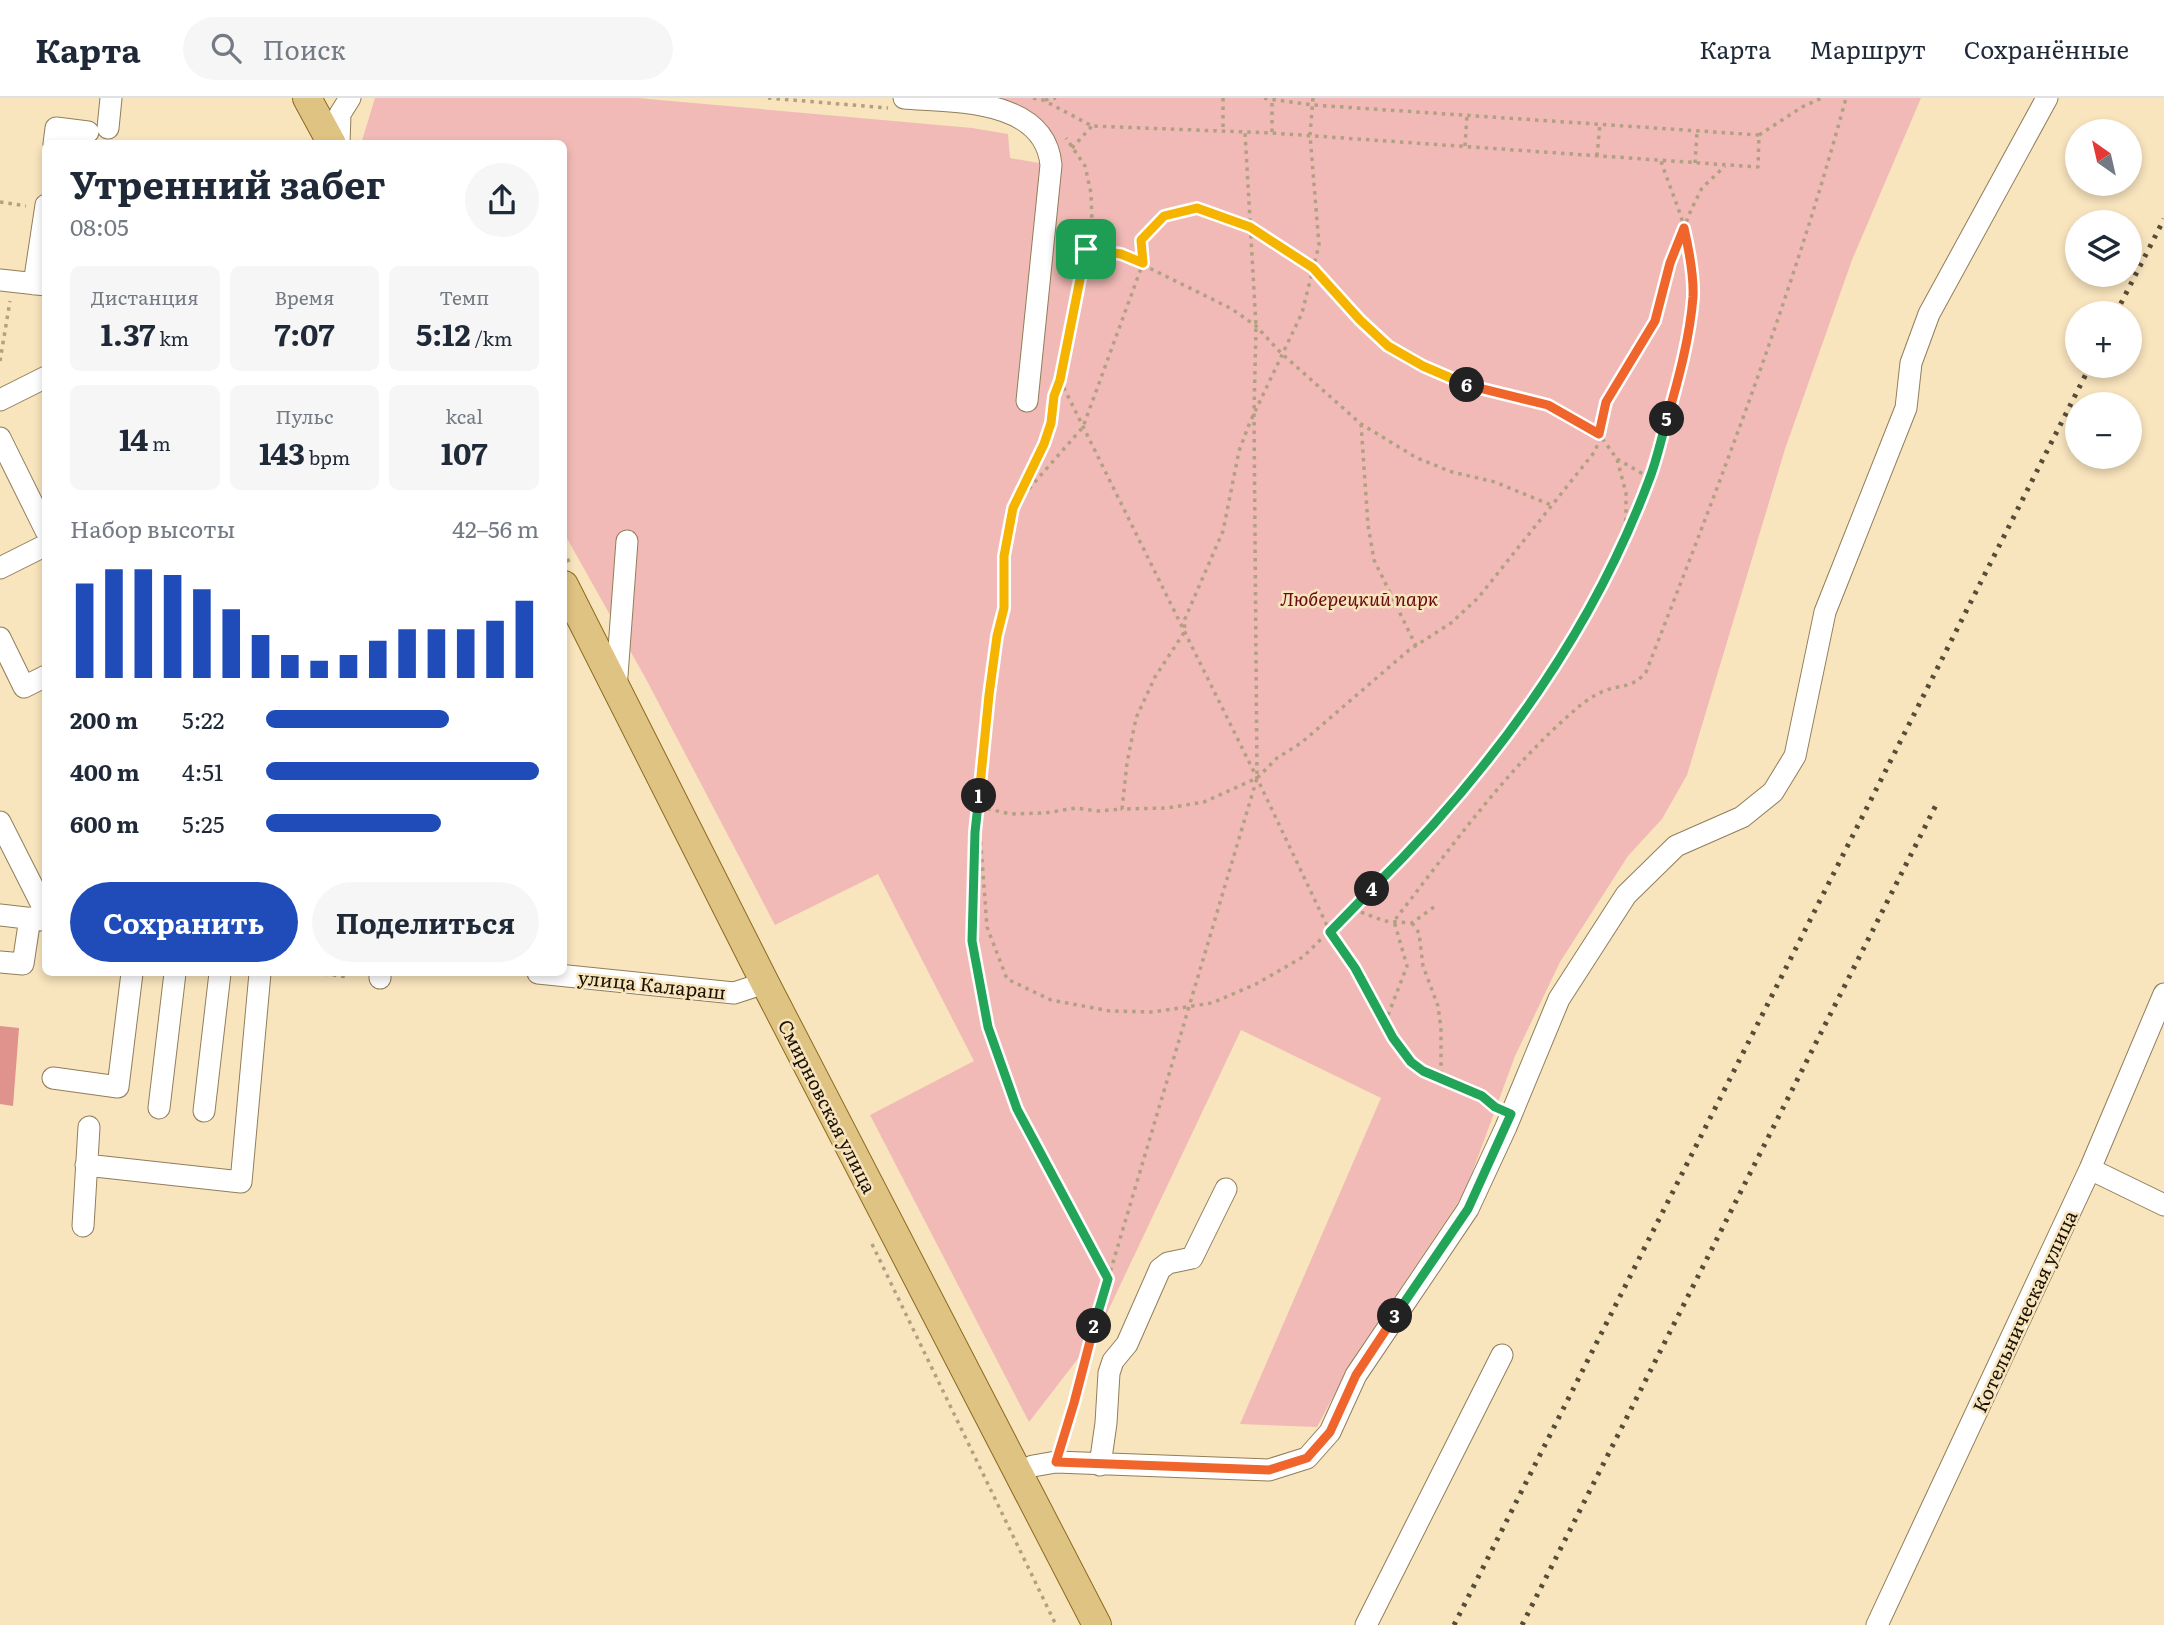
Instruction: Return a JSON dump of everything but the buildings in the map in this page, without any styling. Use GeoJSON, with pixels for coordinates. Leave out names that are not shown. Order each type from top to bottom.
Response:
{"type":"FeatureCollection","features":[{"type":"Feature","properties":{"kind":"main road"},"geometry":{"type":"LineString","coordinates":[[307,98],[330,140]]}},
{"type":"Feature","properties":{"kind":"main road","name":"Смирновская улица"},"geometry":{"type":"LineString","coordinates":[[567,591],[765,983],[1097,1625]]}},
{"type":"Feature","properties":{"kind":"street"},"geometry":{"type":"LineString","coordinates":[[55,140],[57,128],[98,130],[111,98]]}},
{"type":"Feature","properties":{"kind":"street"},"geometry":{"type":"LineString","coordinates":[[340,140],[340,114],[350,98]]}},
{"type":"Feature","properties":{"kind":"street"},"geometry":{"type":"LineString","coordinates":[[1018,1473],[1033,1466],[1056,1462],[1269,1470],[1307,1458],[1330,1432],[1356,1375],[1468,1209],[1559,999],[1626,895],[1676,846],[1742,817],[1773,792],[1794,756],[1825,612],[1906,408],[1910,363],[1929,314],[2047,98]]}},
{"type":"Feature","properties":{"kind":"street"},"geometry":{"type":"LineString","coordinates":[[897,103],[1001,108],[1034,127],[1050,150],[1051,165],[1027,401]]}},
{"type":"Feature","properties":{"kind":"street"},"geometry":{"type":"LineString","coordinates":[[6,280],[40,284],[42,253]]}},
{"type":"Feature","properties":{"kind":"street"},"geometry":{"type":"LineString","coordinates":[[0,400],[42,379]]}},
{"type":"Feature","properties":{"kind":"street"},"geometry":{"type":"LineString","coordinates":[[0,438],[5,461],[39,500]]}},
{"type":"Feature","properties":{"kind":"street"},"geometry":{"type":"LineString","coordinates":[[616,689],[627,541]]}},
{"type":"Feature","properties":{"kind":"street"},"geometry":{"type":"LineString","coordinates":[[0,568],[42,547]]}},
{"type":"Feature","properties":{"kind":"street"},"geometry":{"type":"LineString","coordinates":[[0,638],[24,687],[42,678]]}},
{"type":"Feature","properties":{"kind":"street"},"geometry":{"type":"LineString","coordinates":[[0,822],[40,917],[23,964],[0,962]]}},
{"type":"Feature","properties":{"kind":"street"},"geometry":{"type":"LineString","coordinates":[[0,915],[40,917]]}},
{"type":"Feature","properties":{"kind":"street","name":"улица Калараш"},"geometry":{"type":"LineString","coordinates":[[567,974],[734,993],[765,983]]}},
{"type":"Feature","properties":{"kind":"street"},"geometry":{"type":"LineString","coordinates":[[53,1078],[118,1087],[132,976]]}},
{"type":"Feature","properties":{"kind":"street"},"geometry":{"type":"LineString","coordinates":[[159,1108],[175,976]]}},
{"type":"Feature","properties":{"kind":"street"},"geometry":{"type":"LineString","coordinates":[[204,1111],[220,976]]}},
{"type":"Feature","properties":{"kind":"street"},"geometry":{"type":"LineString","coordinates":[[86,1165],[241,1182],[260,976]]}},
{"type":"Feature","properties":{"kind":"street","name":"Котельническая улица"},"geometry":{"type":"LineString","coordinates":[[1877,1625],[2090,1169],[2164,994]]}},
{"type":"Feature","properties":{"kind":"street"},"geometry":{"type":"LineString","coordinates":[[83,1226],[89,1127]]}},
{"type":"Feature","properties":{"kind":"street"},"geometry":{"type":"LineString","coordinates":[[2090,1169],[2164,1205]]}},
{"type":"Feature","properties":{"kind":"street"},"geometry":{"type":"LineString","coordinates":[[1100,1465],[1106,1423],[1106,1387],[1113,1361],[1127,1345],[1160,1269],[1168,1263],[1192,1258],[1226,1189]]}},
{"type":"Feature","properties":{"kind":"street"},"geometry":{"type":"LineString","coordinates":[[1366,1625],[1502,1356]]}},
{"type":"Feature","properties":{"kind":"path"},"geometry":{"type":"LineString","coordinates":[[768,98],[863,106],[897,103]]}},
{"type":"Feature","properties":{"kind":"path"},"geometry":{"type":"LineString","coordinates":[[863,106],[864,98]]}},
{"type":"Feature","properties":{"kind":"path"},"geometry":{"type":"LineString","coordinates":[[1033,98],[1056,98]]}},
{"type":"Feature","properties":{"kind":"path"},"geometry":{"type":"LineString","coordinates":[[1223,98],[1223,132]]}},
{"type":"Feature","properties":{"kind":"path"},"geometry":{"type":"LineString","coordinates":[[1262,98],[1313,105],[1759,135],[1802,107],[1822,98]]}},
{"type":"Feature","properties":{"kind":"path"},"geometry":{"type":"LineString","coordinates":[[1122,808],[1136,718],[1155,677],[1185,631],[1184,621],[1223,531],[1239,451],[1281,353],[1302,313],[1319,245],[1310,135],[1313,98]]}},
{"type":"Feature","properties":{"kind":"path"},"geometry":{"type":"LineString","coordinates":[[1394,921],[1532,751],[1577,708],[1594,696],[1606,690],[1625,687],[1640,680],[1646,672],[1701,532],[1767,350],[1819,197],[1846,98]]}},
{"type":"Feature","properties":{"kind":"path"},"geometry":{"type":"LineString","coordinates":[[1042,99],[1045,108]]}},
{"type":"Feature","properties":{"kind":"path"},"geometry":{"type":"LineString","coordinates":[[1042,99],[1092,126],[1310,135],[1726,166],[1758,167],[1759,135]]}},
{"type":"Feature","properties":{"kind":"path"},"geometry":{"type":"LineString","coordinates":[[1272,99],[1272,133]]}},
{"type":"Feature","properties":{"kind":"path"},"geometry":{"type":"LineString","coordinates":[[1465,146],[1467,115]]}},
{"type":"Feature","properties":{"kind":"path"},"geometry":{"type":"LineString","coordinates":[[1597,156],[1600,123]]}},
{"type":"Feature","properties":{"kind":"path"},"geometry":{"type":"LineString","coordinates":[[1072,148],[1092,126]]}},
{"type":"Feature","properties":{"kind":"path"},"geometry":{"type":"LineString","coordinates":[[1056,1462],[1257,778],[1254,413],[1256,326],[1245,132]]}},
{"type":"Feature","properties":{"kind":"path"},"geometry":{"type":"LineString","coordinates":[[1695,163],[1698,132]]}},
{"type":"Feature","properties":{"kind":"path"},"geometry":{"type":"LineString","coordinates":[[1063,134],[1085,166],[1091,193],[1092,224],[1060,380],[1054,396],[1051,423],[1044,444],[1013,508],[1004,556],[1004,608],[997,636],[989,695],[975,832],[972,941],[988,1027],[1017,1109],[1108,1279]]}},
{"type":"Feature","properties":{"kind":"path"},"geometry":{"type":"LineString","coordinates":[[978,806],[987,927],[1007,979],[1051,1000],[1110,1011],[1153,1012],[1212,1003],[1256,984],[1303,957],[1330,932],[1389,873],[1471,782],[1548,680],[1620,550],[1650,478],[1679,380],[1693,297],[1689,248],[1661,161]]}},
{"type":"Feature","properties":{"kind":"path"},"geometry":{"type":"LineString","coordinates":[[978,806],[1011,814],[1076,808],[1098,811],[1167,808],[1204,802],[1257,778],[1416,646],[1451,623],[1478,598],[1596,450],[1606,402],[1655,321],[1670,263],[1702,188],[1726,166]]}},
{"type":"Feature","properties":{"kind":"path"},"geometry":{"type":"LineString","coordinates":[[0,202],[42,207]]}},
{"type":"Feature","properties":{"kind":"path"},"geometry":{"type":"LineString","coordinates":[[1013,508],[1083,427],[1143,263],[1141,240],[1164,216],[1197,208],[1250,227],[1313,268],[1360,320],[1388,346],[1423,366],[1462,384],[1548,405],[1599,434],[1617,459],[1626,494],[1626,518],[1620,550]]}},
{"type":"Feature","properties":{"kind":"path"},"geometry":{"type":"LineString","coordinates":[[1086,249],[1121,254],[1143,263],[1213,299],[1256,326],[1281,353],[1361,424],[1417,458],[1452,472],[1495,482],[1551,505]]}},
{"type":"Feature","properties":{"kind":"path"},"geometry":{"type":"LineString","coordinates":[[0,361],[6,280]]}},
{"type":"Feature","properties":{"kind":"path"},"geometry":{"type":"LineString","coordinates":[[1060,380],[1330,932],[1355,968],[1393,1038],[1411,1062],[1423,1071],[1482,1096],[1495,1107],[1511,1114]]}},
{"type":"Feature","properties":{"kind":"path"},"geometry":{"type":"LineString","coordinates":[[1361,424],[1368,525],[1374,560],[1416,646]]}},
{"type":"Feature","properties":{"kind":"path"},"geometry":{"type":"LineString","coordinates":[[1617,459],[1650,478]]}},
{"type":"Feature","properties":{"kind":"path"},"geometry":{"type":"LineString","coordinates":[[1353,908],[1384,921],[1412,923],[1438,904]]}},
{"type":"Feature","properties":{"kind":"path"},"geometry":{"type":"LineString","coordinates":[[1385,1023],[1407,966],[1394,921]]}},
{"type":"Feature","properties":{"kind":"path"},"geometry":{"type":"LineString","coordinates":[[1412,923],[1419,933],[1423,966],[1438,1006],[1441,1078]]}},
{"type":"Feature","properties":{"kind":"path"},"geometry":{"type":"LineString","coordinates":[[952,1406],[1056,1625]]}},
{"type":"Feature","properties":{"kind":"green space","name":"Люберецкий парк"},"geometry":{"type":"Polygon","coordinates":[[[375,98],[637,98],[972,128],[1008,134],[1010,158],[1050,165],[1046,129],[1035,116],[1002,100],[1003,98],[1921,98],[1852,260],[1785,449],[1687,775],[1662,819],[1628,856],[1560,962],[1515,1056],[1465,1192],[1355,1356],[1317,1427],[1240,1424],[1381,1098],[1241,1030],[1097,1334],[1029,1422],[870,1115],[974,1061],[878,874],[775,925],[646,679],[567,538],[567,140],[362,140],[375,98]]]}},
{"type":"Feature","properties":{"kind":"shaded area"},"geometry":{"type":"Polygon","coordinates":[[[0,1026],[19,1028],[13,1106],[0,1104],[0,1026]]]}},
{"type":"Feature","properties":{"kind":"railway"},"geometry":{"type":"LineString","coordinates":[[2122,301],[2164,219]]}},
{"type":"Feature","properties":{"kind":"railway"},"geometry":{"type":"LineString","coordinates":[[1454,1625],[2084,378]]}},
{"type":"Feature","properties":{"kind":"railway"},"geometry":{"type":"LineString","coordinates":[[1522,1625],[1938,801]]}},
{"type":"Feature","properties":{"kind":"route"},"geometry":{"type":"LineString","coordinates":[[1197,208],[1250,227],[1313,268],[1360,320],[1388,346],[1462,384],[1548,405],[1599,434],[1606,402],[1655,321],[1670,263],[1684,228],[1689,248],[1693,297],[1679,380],[1650,478],[1620,550],[1548,680],[1471,782],[1389,873],[1330,932],[1355,968],[1393,1038],[1411,1062],[1423,1071],[1482,1096],[1495,1107],[1511,1114],[1468,1209],[1356,1375],[1330,1432],[1307,1458],[1269,1470],[1056,1462],[1108,1279],[1017,1109],[988,1027],[972,941],[975,832],[989,695],[997,636],[1004,608],[1004,556],[1013,508],[1044,444],[1051,423],[1054,396],[1060,380],[1086,249],[1121,254],[1143,263],[1141,240],[1164,216],[1197,208]]}}]}
